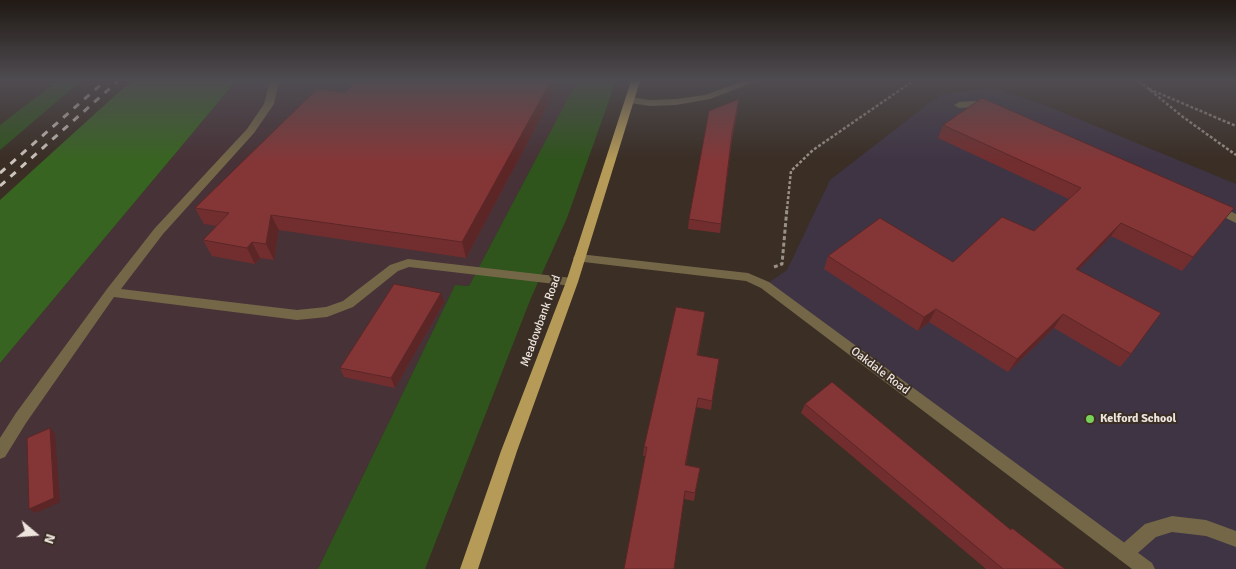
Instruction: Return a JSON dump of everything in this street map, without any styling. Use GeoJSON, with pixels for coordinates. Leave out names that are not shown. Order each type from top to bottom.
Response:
{"type":"FeatureCollection","features":[{"type":"Feature","properties":{"kind":"main road","name":"Meadowbank Road"},"geometry":{"type":"LineString","coordinates":[[469,569],[509,451],[572,282],[578,258],[628,108]]}},
{"type":"Feature","properties":{"kind":"street"},"geometry":{"type":"LineString","coordinates":[[0,452],[21,418],[111,292],[159,231],[251,131],[267,108]]}},
{"type":"Feature","properties":{"kind":"street"},"geometry":{"type":"LineString","coordinates":[[985,108],[1000,113]]}},
{"type":"Feature","properties":{"kind":"street"},"geometry":{"type":"LineString","coordinates":[[1201,201],[1236,219]]}},
{"type":"Feature","properties":{"kind":"street","name":"Oakdale Road"},"geometry":{"type":"LineString","coordinates":[[578,258],[748,277],[765,285],[1146,569]]}},
{"type":"Feature","properties":{"kind":"street"},"geometry":{"type":"LineString","coordinates":[[111,292],[297,315],[327,312],[348,304],[394,268],[408,263],[572,282]]}},
{"type":"Feature","properties":{"kind":"street"},"geometry":{"type":"LineString","coordinates":[[1125,553],[1151,530],[1172,524],[1206,528],[1236,539]]}},
{"type":"Feature","properties":{"kind":"path"},"geometry":{"type":"LineString","coordinates":[[748,277],[782,264],[791,171],[813,150],[875,108]]}},
{"type":"Feature","properties":{"kind":"path"},"geometry":{"type":"LineString","coordinates":[[1172,108],[1236,155]]}},
{"type":"Feature","properties":{"kind":"path"},"geometry":{"type":"LineString","coordinates":[[1192,108],[1236,126]]}},
{"type":"Feature","properties":{"kind":"shaded area"},"geometry":{"type":"Polygon","coordinates":[[[214,108],[563,108],[469,286],[455,285],[318,569],[0,569],[0,363],[214,108]]]}},
{"type":"Feature","properties":{"kind":"shaded area","name":"Kelford School"},"geometry":{"type":"Polygon","coordinates":[[[924,108],[1051,108],[1236,184],[1236,569],[1146,569],[765,285],[787,270],[830,180],[924,108]]]}},
{"type":"Feature","properties":{"kind":"green space"},"geometry":{"type":"Polygon","coordinates":[[[23,108],[50,108],[0,150],[0,125],[23,108]]]}},
{"type":"Feature","properties":{"kind":"green space"},"geometry":{"type":"Polygon","coordinates":[[[102,108],[214,108],[0,363],[0,200],[102,108]]]}},
{"type":"Feature","properties":{"kind":"green space"},"geometry":{"type":"Polygon","coordinates":[[[563,108],[607,108],[567,218],[531,298],[425,569],[318,569],[455,285],[469,286],[563,108]]]}},
{"type":"Feature","properties":{"kind":"building"},"geometry":{"type":"Polygon","coordinates":[[[298,108],[536,108],[462,242],[271,215],[266,244],[252,242],[247,248],[203,240],[229,213],[195,208],[298,108]]]}},
{"type":"Feature","properties":{"kind":"building"},"geometry":{"type":"Polygon","coordinates":[[[718,108],[737,108],[732,134],[721,224],[689,219],[709,111],[718,108]]]}},
{"type":"Feature","properties":{"kind":"building"},"geometry":{"type":"Polygon","coordinates":[[[968,108],[1004,108],[1234,208],[1193,257],[1121,223],[1076,269],[1161,313],[1131,354],[1063,314],[1017,359],[936,309],[924,317],[828,256],[880,218],[953,262],[1002,217],[1034,231],[1081,188],[943,125],[968,108]]]}},
{"type":"Feature","properties":{"kind":"building"},"geometry":{"type":"Polygon","coordinates":[[[394,284],[441,293],[391,378],[340,368],[394,284]]]}},
{"type":"Feature","properties":{"kind":"building"},"geometry":{"type":"Polygon","coordinates":[[[676,307],[705,312],[697,355],[719,359],[712,401],[698,398],[685,465],[700,468],[695,493],[685,491],[674,569],[624,569],[647,447],[644,447],[676,307]]]}},
{"type":"Feature","properties":{"kind":"building"},"geometry":{"type":"Polygon","coordinates":[[[832,382],[1011,530],[1012,528],[1065,569],[1003,569],[805,404],[832,382]]]}},
{"type":"Feature","properties":{"kind":"building"},"geometry":{"type":"Polygon","coordinates":[[[50,428],[54,498],[29,509],[27,438],[50,428]]]}},
{"type":"Feature","properties":{"kind":"railway"},"geometry":{"type":"LineString","coordinates":[[0,173],[75,108]]}},
{"type":"Feature","properties":{"kind":"railway"},"geometry":{"type":"LineString","coordinates":[[0,186],[88,108]]}},
{"type":"Feature","properties":{"kind":"place","name":"Kelford School"},"geometry":{"type":"Point","coordinates":[1090,419]}}]}
